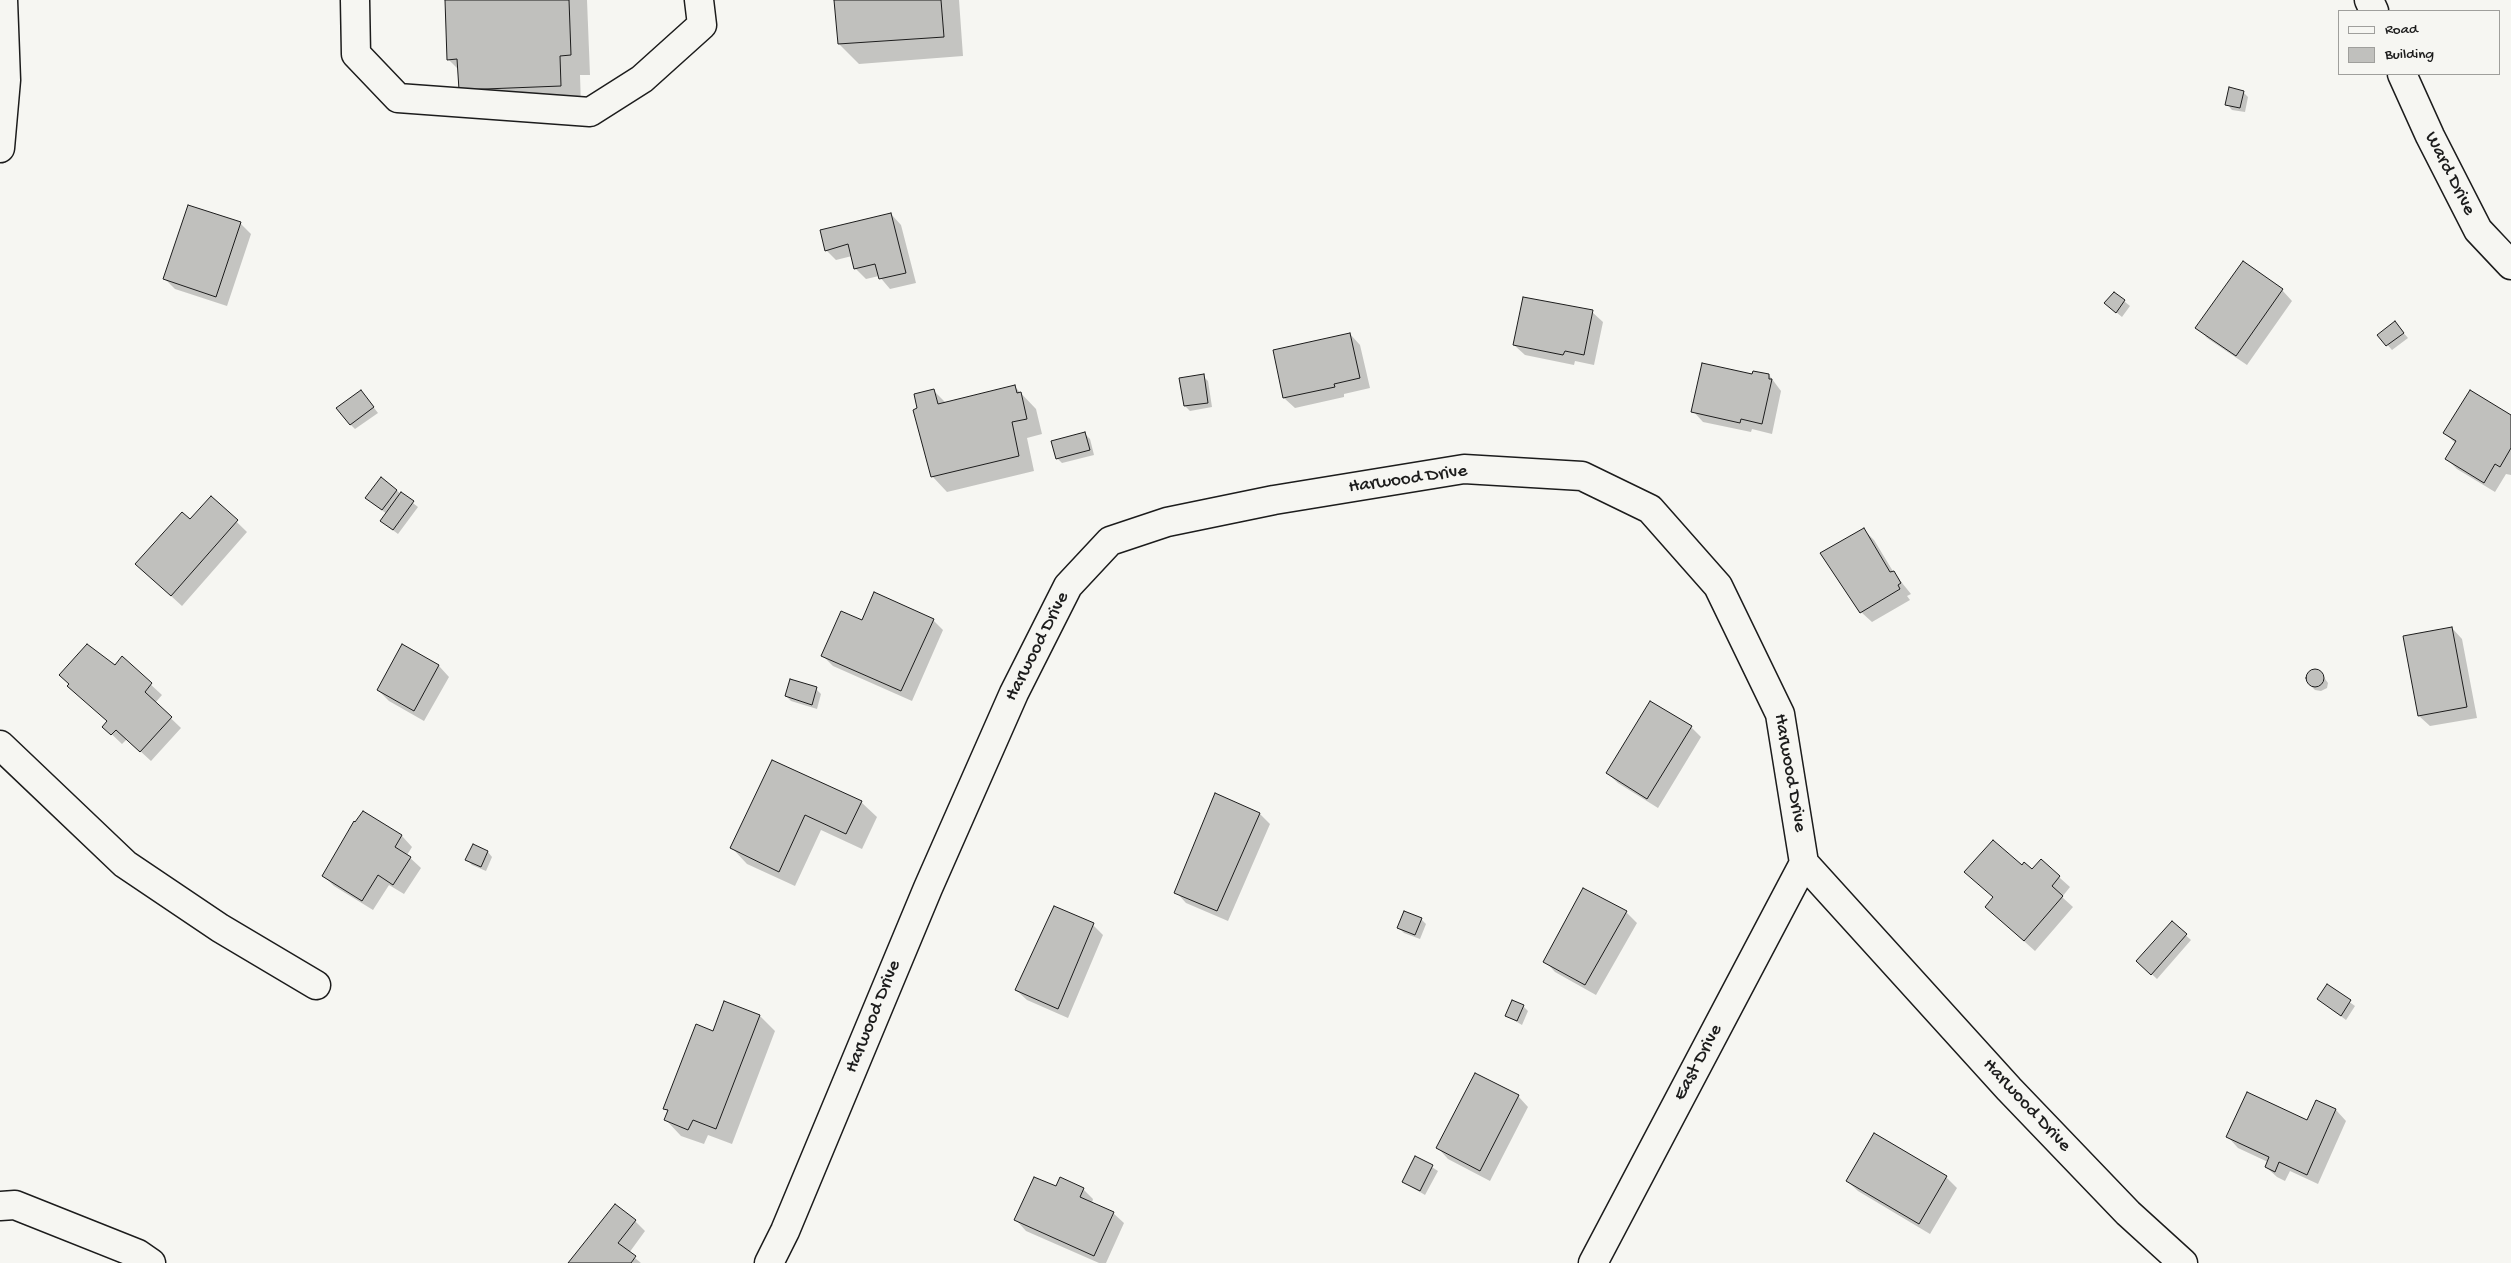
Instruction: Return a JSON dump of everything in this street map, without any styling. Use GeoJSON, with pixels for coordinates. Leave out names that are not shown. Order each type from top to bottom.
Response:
{"type":"FeatureCollection","features":[{"type":"Feature","properties":{"kind":"street"},"geometry":{"type":"LineString","coordinates":[[0,148],[6,80],[3,0]]}},
{"type":"Feature","properties":{"kind":"street"},"geometry":{"type":"LineString","coordinates":[[355,0],[356,54],[398,98],[590,112],[642,79],[702,25],[699,0]]}},
{"type":"Feature","properties":{"kind":"street","name":"Ward Drive"},"geometry":{"type":"LineString","coordinates":[[2402,75],[2430,136],[2478,230],[2511,265]]}},
{"type":"Feature","properties":{"kind":"street","name":"Harwood Drive"},"geometry":{"type":"LineString","coordinates":[[770,1263],[789,1222],[928,888],[1014,693],[1068,586],[1110,541],[1167,522],[1464,469],[1582,476],[1650,509],[1718,586],[1780,714],[1804,863],[2009,1090],[2128,1213],[2183,1263]]}},
{"type":"Feature","properties":{"kind":"street"},"geometry":{"type":"LineString","coordinates":[[0,745],[125,864],[220,928],[316,985]]}},
{"type":"Feature","properties":{"kind":"street","name":"East Drive"},"geometry":{"type":"LineString","coordinates":[[1593,1263],[1804,863]]}},
{"type":"Feature","properties":{"kind":"street"},"geometry":{"type":"LineString","coordinates":[[0,1206],[15,1205],[138,1254],[151,1263]]}},
{"type":"Feature","properties":{"kind":"building"},"geometry":{"type":"Polygon","coordinates":[[[445,0],[569,0],[571,55],[560,56],[561,86],[459,90],[457,59],[447,60],[445,0]]]}},
{"type":"Feature","properties":{"kind":"building"},"geometry":{"type":"Polygon","coordinates":[[[834,0],[941,0],[944,37],[838,44],[834,0]]]}},
{"type":"Feature","properties":{"kind":"building"},"geometry":{"type":"Polygon","coordinates":[[[2229,87],[2244,91],[2240,108],[2225,105],[2229,87]]]}},
{"type":"Feature","properties":{"kind":"building"},"geometry":{"type":"Polygon","coordinates":[[[188,205],[241,222],[216,297],[163,279],[188,205]]]}},
{"type":"Feature","properties":{"kind":"building"},"geometry":{"type":"Polygon","coordinates":[[[891,213],[906,273],[879,279],[875,264],[854,269],[848,244],[825,251],[820,230],[891,213]]]}},
{"type":"Feature","properties":{"kind":"building"},"geometry":{"type":"Polygon","coordinates":[[[2243,261],[2283,289],[2236,356],[2195,328],[2243,261]]]}},
{"type":"Feature","properties":{"kind":"building"},"geometry":{"type":"Polygon","coordinates":[[[2114,292],[2125,300],[2116,313],[2104,303],[2114,292]]]}},
{"type":"Feature","properties":{"kind":"building"},"geometry":{"type":"Polygon","coordinates":[[[1523,297],[1593,310],[1584,355],[1565,351],[1563,355],[1513,345],[1523,297]]]}},
{"type":"Feature","properties":{"kind":"building"},"geometry":{"type":"Polygon","coordinates":[[[2395,321],[2404,333],[2386,346],[2377,335],[2395,321]]]}},
{"type":"Feature","properties":{"kind":"building"},"geometry":{"type":"Polygon","coordinates":[[[1350,333],[1360,378],[1334,384],[1335,387],[1283,398],[1273,350],[1350,333]]]}},
{"type":"Feature","properties":{"kind":"building"},"geometry":{"type":"Polygon","coordinates":[[[1702,363],[1752,374],[1753,371],[1769,374],[1769,379],[1772,379],[1762,424],[1741,419],[1740,423],[1691,412],[1702,363]]]}},
{"type":"Feature","properties":{"kind":"building"},"geometry":{"type":"Polygon","coordinates":[[[1204,374],[1208,403],[1184,406],[1179,378],[1204,374]]]}},
{"type":"Feature","properties":{"kind":"building"},"geometry":{"type":"Polygon","coordinates":[[[1015,385],[1017,393],[1021,392],[1027,419],[1012,422],[1019,456],[931,477],[913,410],[917,408],[914,394],[934,389],[938,404],[1015,385]]]}},
{"type":"Feature","properties":{"kind":"building"},"geometry":{"type":"Polygon","coordinates":[[[361,390],[374,407],[350,425],[336,408],[361,390]]]}},
{"type":"Feature","properties":{"kind":"building"},"geometry":{"type":"Polygon","coordinates":[[[2470,390],[2511,415],[2511,448],[2500,467],[2495,464],[2484,483],[2445,459],[2456,441],[2443,433],[2470,390]]]}},
{"type":"Feature","properties":{"kind":"building"},"geometry":{"type":"Polygon","coordinates":[[[1085,432],[1090,450],[1056,459],[1051,441],[1085,432]]]}},
{"type":"Feature","properties":{"kind":"building"},"geometry":{"type":"Polygon","coordinates":[[[381,477],[397,490],[382,510],[365,498],[381,477]]]}},
{"type":"Feature","properties":{"kind":"building"},"geometry":{"type":"Polygon","coordinates":[[[401,492],[414,501],[393,530],[380,521],[401,492]]]}},
{"type":"Feature","properties":{"kind":"building"},"geometry":{"type":"Polygon","coordinates":[[[211,496],[238,520],[171,596],[135,564],[182,512],[190,519],[211,496]]]}},
{"type":"Feature","properties":{"kind":"building"},"geometry":{"type":"Polygon","coordinates":[[[1864,528],[1890,572],[1894,571],[1901,583],[1898,585],[1900,589],[1860,613],[1820,553],[1864,528]]]}},
{"type":"Feature","properties":{"kind":"building"},"geometry":{"type":"Polygon","coordinates":[[[874,592],[934,619],[901,691],[821,656],[841,611],[862,620],[874,592]]]}},
{"type":"Feature","properties":{"kind":"building"},"geometry":{"type":"Polygon","coordinates":[[[2452,627],[2467,707],[2418,716],[2403,636],[2452,627]]]}},
{"type":"Feature","properties":{"kind":"building"},"geometry":{"type":"Polygon","coordinates":[[[87,644],[115,665],[122,656],[152,683],[145,692],[172,717],[140,752],[116,730],[111,735],[102,727],[107,721],[67,686],[69,684],[59,675],[87,644]]]}},
{"type":"Feature","properties":{"kind":"building"},"geometry":{"type":"Polygon","coordinates":[[[402,644],[439,665],[414,711],[377,690],[402,644]]]}},
{"type":"Feature","properties":{"kind":"building"},"geometry":{"type":"Polygon","coordinates":[[[2311,669],[2319,669],[2324,674],[2322,685],[2311,687],[2306,682],[2306,674],[2311,669]]]}},
{"type":"Feature","properties":{"kind":"building"},"geometry":{"type":"Polygon","coordinates":[[[790,679],[817,687],[812,705],[785,696],[790,679]]]}},
{"type":"Feature","properties":{"kind":"building"},"geometry":{"type":"Polygon","coordinates":[[[1650,701],[1692,726],[1647,799],[1606,773],[1650,701]]]}},
{"type":"Feature","properties":{"kind":"building"},"geometry":{"type":"Polygon","coordinates":[[[772,760],[862,801],[846,834],[805,815],[779,872],[730,848],[772,760]]]}},
{"type":"Feature","properties":{"kind":"building"},"geometry":{"type":"Polygon","coordinates":[[[1215,793],[1260,813],[1217,911],[1174,893],[1215,793]]]}},
{"type":"Feature","properties":{"kind":"building"},"geometry":{"type":"Polygon","coordinates":[[[363,811],[402,835],[395,847],[411,857],[393,885],[378,875],[362,901],[322,876],[354,821],[363,811]]]}},
{"type":"Feature","properties":{"kind":"building"},"geometry":{"type":"Polygon","coordinates":[[[1993,840],[2022,865],[2024,862],[2032,869],[2041,859],[2060,876],[2052,886],[2063,896],[2024,941],[1985,907],[1993,897],[1964,872],[1993,840]]]}},
{"type":"Feature","properties":{"kind":"building"},"geometry":{"type":"Polygon","coordinates":[[[473,844],[488,851],[481,867],[465,860],[473,844]]]}},
{"type":"Feature","properties":{"kind":"building"},"geometry":{"type":"Polygon","coordinates":[[[1583,888],[1627,911],[1585,985],[1543,962],[1583,888]]]}},
{"type":"Feature","properties":{"kind":"building"},"geometry":{"type":"Polygon","coordinates":[[[1054,906],[1094,923],[1058,1009],[1015,990],[1054,906]]]}},
{"type":"Feature","properties":{"kind":"building"},"geometry":{"type":"Polygon","coordinates":[[[1404,911],[1422,918],[1415,935],[1397,928],[1404,911]]]}},
{"type":"Feature","properties":{"kind":"building"},"geometry":{"type":"Polygon","coordinates":[[[2172,921],[2187,934],[2151,975],[2136,961],[2172,921]]]}},
{"type":"Feature","properties":{"kind":"building"},"geometry":{"type":"Polygon","coordinates":[[[2327,984],[2351,1000],[2341,1016],[2317,999],[2327,984]]]}},
{"type":"Feature","properties":{"kind":"building"},"geometry":{"type":"Polygon","coordinates":[[[1512,1000],[1524,1005],[1517,1021],[1505,1016],[1512,1000]]]}},
{"type":"Feature","properties":{"kind":"building"},"geometry":{"type":"Polygon","coordinates":[[[724,1001],[760,1015],[716,1129],[693,1120],[688,1130],[664,1120],[668,1110],[663,1109],[696,1024],[713,1031],[724,1001]]]}},
{"type":"Feature","properties":{"kind":"building"},"geometry":{"type":"Polygon","coordinates":[[[1475,1073],[1519,1095],[1480,1171],[1436,1148],[1475,1073]]]}},
{"type":"Feature","properties":{"kind":"building"},"geometry":{"type":"Polygon","coordinates":[[[2247,1092],[2307,1120],[2316,1100],[2336,1109],[2307,1175],[2279,1162],[2275,1172],[2265,1167],[2269,1157],[2226,1137],[2247,1092]]]}},
{"type":"Feature","properties":{"kind":"building"},"geometry":{"type":"Polygon","coordinates":[[[1874,1133],[1947,1176],[1919,1224],[1846,1181],[1874,1133]]]}},
{"type":"Feature","properties":{"kind":"building"},"geometry":{"type":"Polygon","coordinates":[[[1415,1156],[1433,1165],[1420,1191],[1402,1182],[1415,1156]]]}},
{"type":"Feature","properties":{"kind":"building"},"geometry":{"type":"Polygon","coordinates":[[[1034,1177],[1056,1186],[1060,1177],[1084,1188],[1080,1197],[1114,1212],[1094,1256],[1014,1220],[1034,1177]]]}},
{"type":"Feature","properties":{"kind":"building"},"geometry":{"type":"Polygon","coordinates":[[[615,1204],[636,1220],[618,1243],[636,1256],[631,1263],[568,1263],[615,1204]]]}}]}
